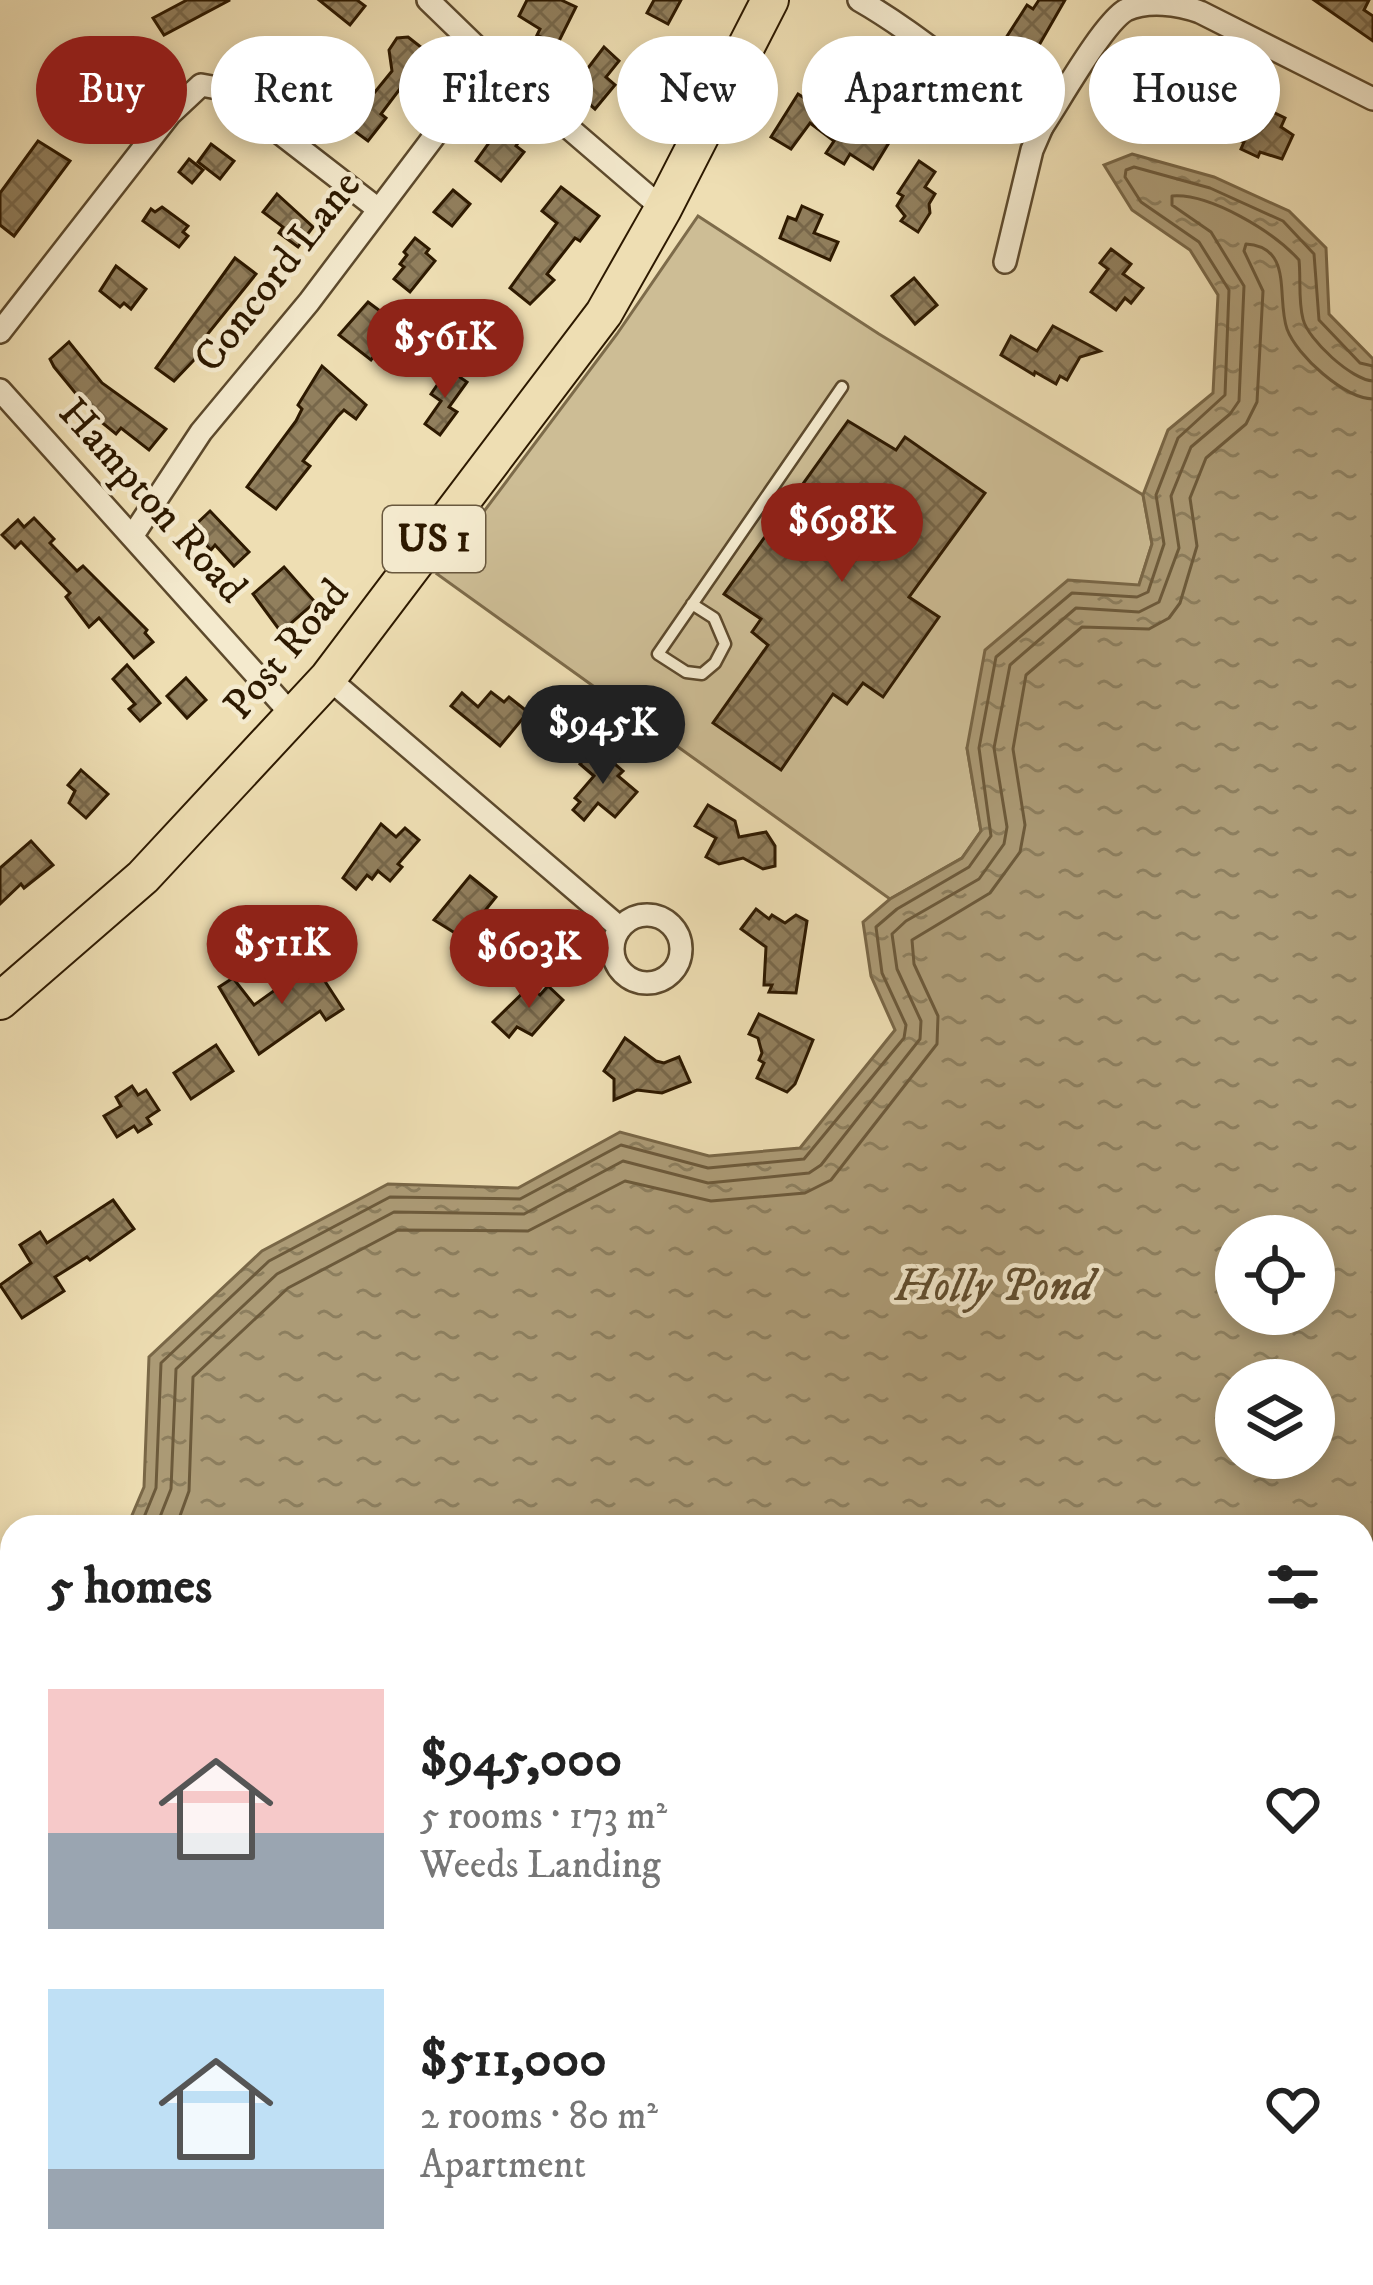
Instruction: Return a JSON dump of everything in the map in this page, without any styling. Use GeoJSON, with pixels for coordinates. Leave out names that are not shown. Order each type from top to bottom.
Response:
{"type":"FeatureCollection","features":[{"type":"Feature","properties":{"kind":"main road","name":"Post Road"},"geometry":{"type":"LineString","coordinates":[[0,1001],[143,877],[328,678],[604,313],[770,0]]}},
{"type":"Feature","properties":{"kind":"street"},"geometry":{"type":"LineString","coordinates":[[428,0],[465,36]]}},
{"type":"Feature","properties":{"kind":"street"},"geometry":{"type":"LineString","coordinates":[[859,0],[917,36]]}},
{"type":"Feature","properties":{"kind":"street"},"geometry":{"type":"LineString","coordinates":[[1065,93],[1126,10],[1152,3],[1177,4],[1200,12],[1373,98]]}},
{"type":"Feature","properties":{"kind":"street"},"geometry":{"type":"LineString","coordinates":[[0,332],[170,114],[201,85],[223,89],[378,208]]}},
{"type":"Feature","properties":{"kind":"street","name":"Concord Lane"},"geometry":{"type":"LineString","coordinates":[[133,535],[201,432],[310,302],[427,144]]}},
{"type":"Feature","properties":{"kind":"street"},"geometry":{"type":"LineString","coordinates":[[587,144],[663,209]]}},
{"type":"Feature","properties":{"kind":"street"},"geometry":{"type":"LineString","coordinates":[[1005,262],[1035,144]]}},
{"type":"Feature","properties":{"kind":"street","name":"Hampton Road"},"geometry":{"type":"LineString","coordinates":[[0,390],[294,717]]}},
{"type":"Feature","properties":{"kind":"street"},"geometry":{"type":"LineString","coordinates":[[328,678],[620,928]]}},
{"type":"Feature","properties":{"kind":"lane"},"geometry":{"type":"LineString","coordinates":[[692,604],[713,618],[725,644],[715,663],[702,674],[686,672],[658,654],[692,604],[842,387]]}},
{"type":"Feature","properties":{"kind":"shaded area"},"geometry":{"type":"Polygon","coordinates":[[[698,216],[879,334],[1143,495],[1152,544],[1139,585],[967,748],[981,831],[962,858],[890,899],[437,574],[617,334],[698,216]]]}},
{"type":"Feature","properties":{"kind":"water","name":"Holly Pond"},"geometry":{"type":"Polygon","coordinates":[[[1132,154],[1214,177],[1289,211],[1326,248],[1329,314],[1373,359],[1373,1515],[132,1515],[144,1487],[149,1357],[262,1251],[388,1184],[518,1188],[620,1132],[709,1156],[800,1148],[895,1030],[871,976],[863,922],[890,899],[962,858],[981,831],[967,748],[985,650],[1068,580],[1139,585],[1152,544],[1143,495],[1168,430],[1213,393],[1218,295],[1190,250],[1132,210],[1104,165],[1132,154]]]}},
{"type":"Feature","properties":{"kind":"building"},"geometry":{"type":"Polygon","coordinates":[[[187,0],[230,0],[164,35],[153,18],[187,0]]]}},
{"type":"Feature","properties":{"kind":"building"},"geometry":{"type":"Polygon","coordinates":[[[319,0],[357,0],[365,6],[350,25],[319,0]]]}},
{"type":"Feature","properties":{"kind":"building"},"geometry":{"type":"Polygon","coordinates":[[[527,0],[561,0],[576,7],[562,36],[539,36],[540,29],[519,16],[527,0]]]}},
{"type":"Feature","properties":{"kind":"building"},"geometry":{"type":"Polygon","coordinates":[[[654,0],[681,0],[668,24],[647,13],[654,0]]]}},
{"type":"Feature","properties":{"kind":"building"},"geometry":{"type":"Polygon","coordinates":[[[1039,0],[1065,0],[1044,36],[1007,36],[1027,5],[1033,9],[1039,0]]]}},
{"type":"Feature","properties":{"kind":"building"},"geometry":{"type":"Polygon","coordinates":[[[1314,0],[1369,0],[1364,10],[1373,16],[1373,41],[1314,0]]]}},
{"type":"Feature","properties":{"kind":"building"},"geometry":{"type":"Polygon","coordinates":[[[397,38],[399,90],[381,114],[386,118],[375,132],[375,92],[392,71],[389,50],[397,38]]]}},
{"type":"Feature","properties":{"kind":"building"},"geometry":{"type":"Polygon","coordinates":[[[604,47],[617,59],[606,77],[615,85],[595,109],[593,107],[593,61],[604,47]]]}},
{"type":"Feature","properties":{"kind":"building"},"geometry":{"type":"Polygon","coordinates":[[[798,94],[802,97],[802,134],[791,149],[778,141],[778,126],[798,94]]]}},
{"type":"Feature","properties":{"kind":"building"},"geometry":{"type":"Polygon","coordinates":[[[1280,116],[1285,118],[1281,127],[1293,135],[1282,159],[1260,152],[1258,157],[1241,149],[1243,144],[1280,144],[1280,116]]]}},
{"type":"Feature","properties":{"kind":"building"},"geometry":{"type":"Polygon","coordinates":[[[36,144],[70,161],[14,236],[0,225],[0,193],[36,144]]]}},
{"type":"Feature","properties":{"kind":"building"},"geometry":{"type":"Polygon","coordinates":[[[211,144],[234,161],[220,179],[198,162],[211,144]]]}},
{"type":"Feature","properties":{"kind":"building"},"geometry":{"type":"Polygon","coordinates":[[[488,144],[517,144],[524,152],[501,181],[476,161],[488,144]]]}},
{"type":"Feature","properties":{"kind":"building"},"geometry":{"type":"Polygon","coordinates":[[[832,144],[888,144],[873,169],[850,154],[844,164],[826,153],[832,144]]]}},
{"type":"Feature","properties":{"kind":"building"},"geometry":{"type":"Polygon","coordinates":[[[189,159],[203,170],[192,183],[179,172],[189,159]]]}},
{"type":"Feature","properties":{"kind":"building"},"geometry":{"type":"Polygon","coordinates":[[[919,161],[935,172],[925,187],[935,194],[918,232],[901,221],[905,216],[897,206],[903,196],[898,193],[919,161]]]}},
{"type":"Feature","properties":{"kind":"building"},"geometry":{"type":"Polygon","coordinates":[[[561,187],[599,216],[580,241],[575,238],[547,274],[554,280],[530,304],[510,288],[557,223],[542,211],[561,187]]]}},
{"type":"Feature","properties":{"kind":"building"},"geometry":{"type":"Polygon","coordinates":[[[453,190],[470,204],[452,226],[434,212],[453,190]]]}},
{"type":"Feature","properties":{"kind":"building"},"geometry":{"type":"Polygon","coordinates":[[[277,194],[313,227],[298,247],[263,212],[277,194]]]}},
{"type":"Feature","properties":{"kind":"building"},"geometry":{"type":"Polygon","coordinates":[[[802,206],[822,215],[814,233],[838,242],[830,260],[780,238],[788,217],[796,220],[802,206]]]}},
{"type":"Feature","properties":{"kind":"building"},"geometry":{"type":"Polygon","coordinates":[[[162,207],[188,226],[183,232],[188,236],[179,247],[143,221],[151,209],[155,212],[162,207]]]}},
{"type":"Feature","properties":{"kind":"building"},"geometry":{"type":"Polygon","coordinates":[[[415,238],[435,261],[410,292],[394,279],[415,238]]]}},
{"type":"Feature","properties":{"kind":"building"},"geometry":{"type":"Polygon","coordinates":[[[1111,249],[1131,264],[1123,274],[1143,288],[1131,303],[1125,298],[1116,310],[1091,292],[1108,269],[1100,263],[1111,249]]]}},
{"type":"Feature","properties":{"kind":"building"},"geometry":{"type":"Polygon","coordinates":[[[235,258],[256,274],[206,336],[212,341],[174,381],[156,368],[235,258]]]}},
{"type":"Feature","properties":{"kind":"building"},"geometry":{"type":"Polygon","coordinates":[[[116,266],[146,289],[131,309],[124,303],[120,307],[100,291],[116,266]]]}},
{"type":"Feature","properties":{"kind":"building"},"geometry":{"type":"Polygon","coordinates":[[[914,278],[937,305],[915,324],[892,296],[914,278]]]}},
{"type":"Feature","properties":{"kind":"building"},"geometry":{"type":"Polygon","coordinates":[[[368,302],[388,317],[375,340],[382,346],[371,360],[339,335],[368,302]]]}},
{"type":"Feature","properties":{"kind":"building"},"geometry":{"type":"Polygon","coordinates":[[[1053,326],[1100,351],[1080,357],[1067,380],[1060,376],[1056,384],[1001,355],[1011,336],[1037,351],[1053,326]]]}},
{"type":"Feature","properties":{"kind":"building"},"geometry":{"type":"Polygon","coordinates":[[[69,342],[102,383],[166,429],[149,450],[121,428],[116,434],[95,417],[54,367],[50,359],[69,342]]]}},
{"type":"Feature","properties":{"kind":"building"},"geometry":{"type":"Polygon","coordinates":[[[322,366],[366,405],[356,419],[344,410],[337,417],[303,461],[310,466],[276,509],[247,487],[296,421],[302,409],[298,405],[322,366]]]}},
{"type":"Feature","properties":{"kind":"building"},"geometry":{"type":"Polygon","coordinates":[[[448,369],[467,382],[449,407],[457,412],[440,435],[425,424],[441,401],[431,394],[448,369]]]}},
{"type":"Feature","properties":{"kind":"building"},"geometry":{"type":"Polygon","coordinates":[[[848,421],[896,450],[905,437],[985,493],[909,597],[939,617],[883,697],[863,683],[847,704],[833,694],[781,770],[713,723],[768,645],[752,632],[761,619],[724,594],[848,421]]]}},
{"type":"Feature","properties":{"kind":"building"},"geometry":{"type":"Polygon","coordinates":[[[210,511],[249,552],[234,566],[191,529],[210,511]]]}},
{"type":"Feature","properties":{"kind":"building"},"geometry":{"type":"Polygon","coordinates":[[[34,518],[77,571],[83,566],[147,630],[153,642],[134,658],[99,618],[89,627],[66,597],[70,593],[21,542],[15,548],[2,535],[18,520],[24,527],[34,518]]]}},
{"type":"Feature","properties":{"kind":"building"},"geometry":{"type":"Polygon","coordinates":[[[284,567],[315,602],[281,632],[253,594],[284,567]]]}},
{"type":"Feature","properties":{"kind":"building"},"geometry":{"type":"Polygon","coordinates":[[[127,665],[160,703],[140,721],[129,709],[135,704],[113,679],[127,665]]]}},
{"type":"Feature","properties":{"kind":"building"},"geometry":{"type":"Polygon","coordinates":[[[186,678],[206,700],[187,718],[167,696],[186,678]]]}},
{"type":"Feature","properties":{"kind":"building"},"geometry":{"type":"Polygon","coordinates":[[[491,692],[504,702],[509,697],[528,712],[500,746],[451,706],[462,693],[478,707],[491,692]]]}},
{"type":"Feature","properties":{"kind":"building"},"geometry":{"type":"Polygon","coordinates":[[[595,747],[623,771],[618,776],[637,792],[615,817],[598,803],[584,820],[573,810],[580,802],[575,798],[594,776],[580,764],[595,747]]]}},
{"type":"Feature","properties":{"kind":"building"},"geometry":{"type":"Polygon","coordinates":[[[81,770],[108,794],[86,818],[69,803],[75,791],[68,785],[81,770]]]}},
{"type":"Feature","properties":{"kind":"building"},"geometry":{"type":"Polygon","coordinates":[[[708,805],[735,821],[739,837],[766,832],[775,846],[775,866],[763,869],[743,858],[719,864],[706,857],[716,838],[695,826],[708,805]]]}},
{"type":"Feature","properties":{"kind":"building"},"geometry":{"type":"Polygon","coordinates":[[[381,824],[396,837],[405,828],[419,840],[390,881],[378,871],[372,879],[367,875],[356,889],[343,878],[381,824]]]}},
{"type":"Feature","properties":{"kind":"building"},"geometry":{"type":"Polygon","coordinates":[[[31,841],[53,865],[24,888],[21,884],[0,904],[0,868],[31,841]]]}},
{"type":"Feature","properties":{"kind":"building"},"geometry":{"type":"Polygon","coordinates":[[[470,876],[496,897],[463,938],[434,920],[470,876]]]}},
{"type":"Feature","properties":{"kind":"building"},"geometry":{"type":"Polygon","coordinates":[[[756,909],[785,923],[796,915],[807,921],[796,993],[769,992],[772,985],[764,985],[766,947],[741,929],[756,909]]]}},
{"type":"Feature","properties":{"kind":"building"},"geometry":{"type":"Polygon","coordinates":[[[313,963],[343,1009],[326,1020],[320,1011],[259,1054],[219,987],[233,978],[254,1005],[313,963]]]}},
{"type":"Feature","properties":{"kind":"building"},"geometry":{"type":"Polygon","coordinates":[[[530,986],[540,995],[548,986],[563,1000],[532,1035],[517,1027],[509,1037],[493,1022],[530,986]]]}},
{"type":"Feature","properties":{"kind":"building"},"geometry":{"type":"Polygon","coordinates":[[[759,1014],[813,1040],[787,1092],[757,1078],[764,1063],[759,1060],[758,1038],[749,1034],[759,1014]]]}},
{"type":"Feature","properties":{"kind":"building"},"geometry":{"type":"Polygon","coordinates":[[[625,1038],[656,1061],[679,1057],[690,1082],[662,1093],[637,1090],[614,1100],[614,1079],[604,1071],[625,1038]]]}},
{"type":"Feature","properties":{"kind":"building"},"geometry":{"type":"Polygon","coordinates":[[[216,1045],[233,1071],[191,1099],[174,1073],[216,1045]]]}},
{"type":"Feature","properties":{"kind":"building"},"geometry":{"type":"Polygon","coordinates":[[[132,1086],[138,1095],[146,1090],[159,1110],[147,1118],[151,1124],[138,1132],[134,1126],[117,1137],[104,1116],[121,1106],[116,1097],[132,1086]]]}},
{"type":"Feature","properties":{"kind":"building"},"geometry":{"type":"Polygon","coordinates":[[[113,1200],[134,1229],[90,1260],[87,1257],[55,1277],[64,1291],[22,1318],[0,1285],[31,1263],[20,1245],[40,1232],[47,1243],[113,1200]]]}}]}
